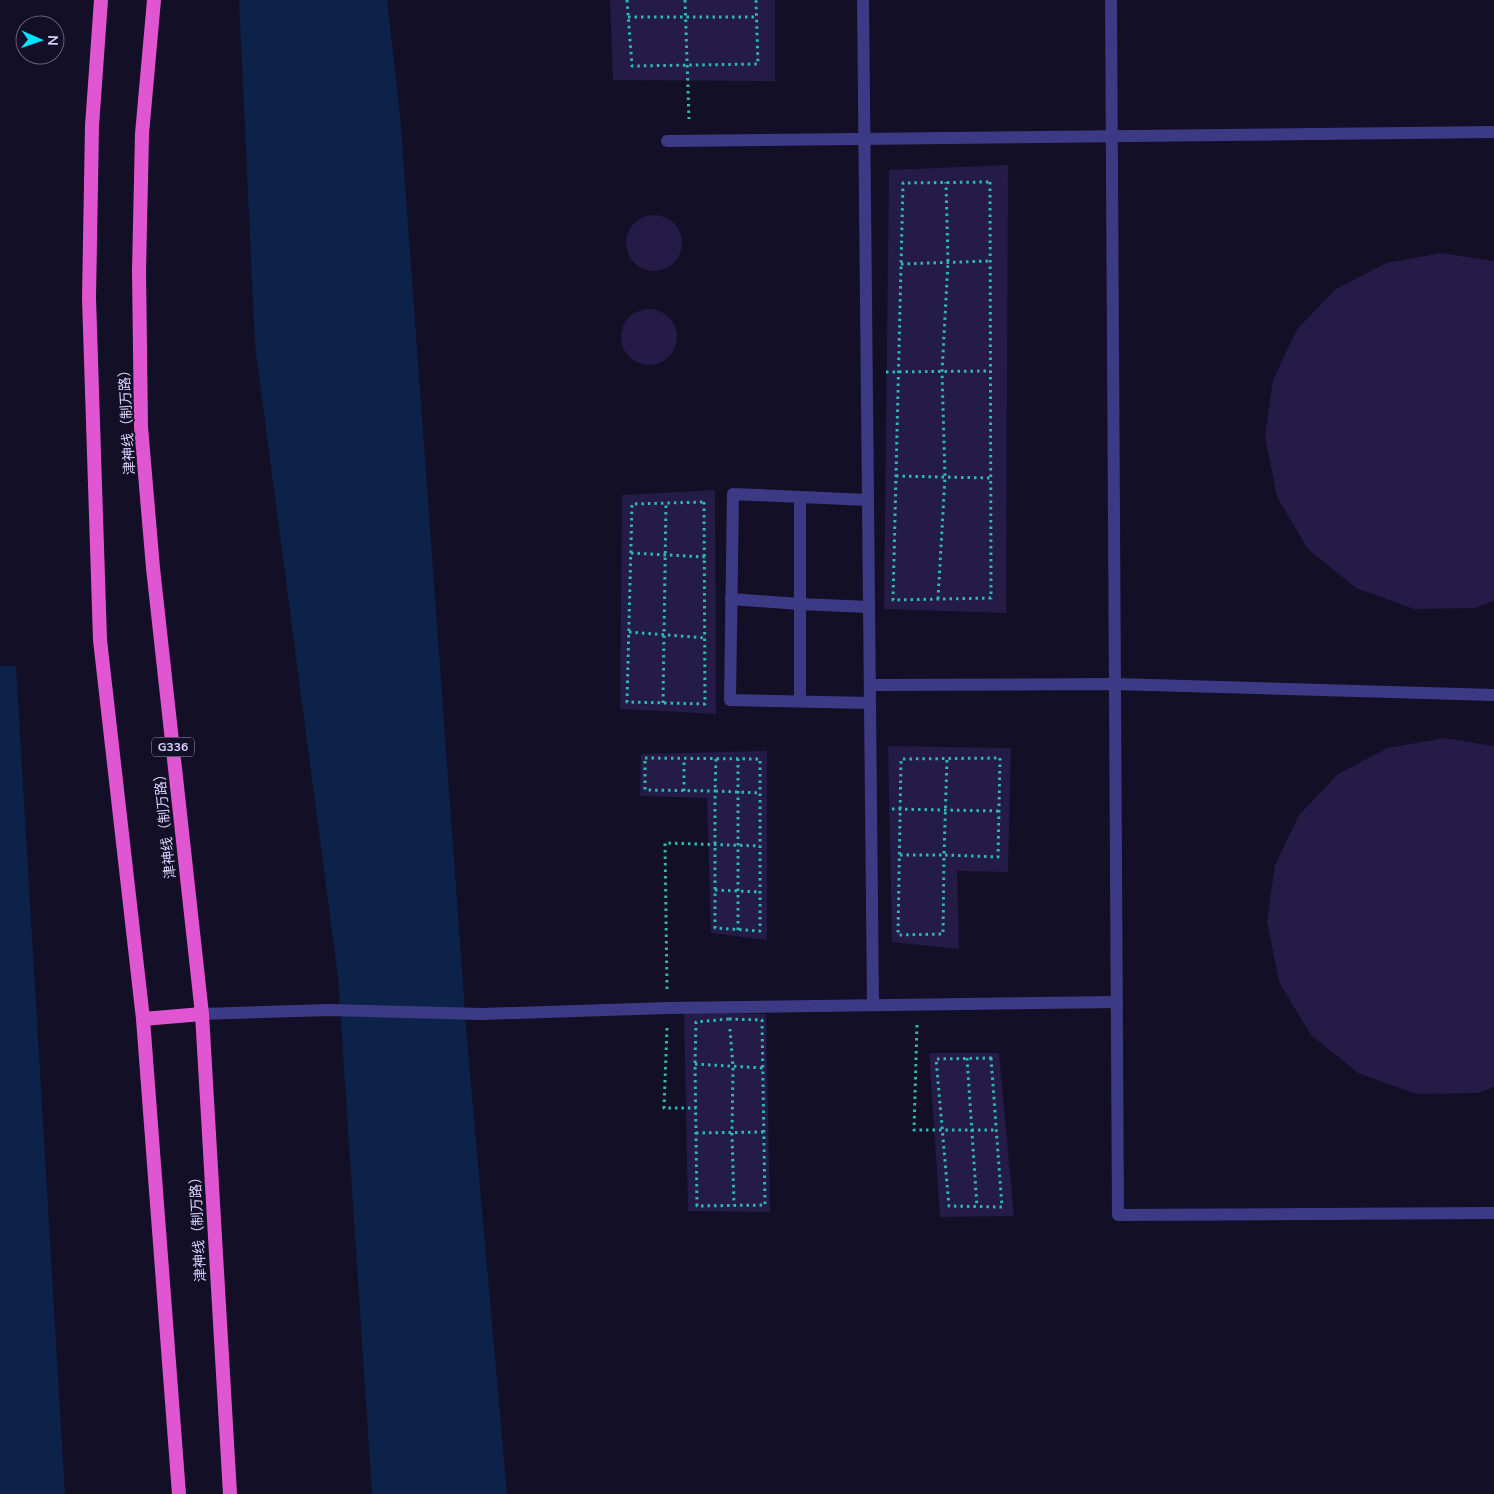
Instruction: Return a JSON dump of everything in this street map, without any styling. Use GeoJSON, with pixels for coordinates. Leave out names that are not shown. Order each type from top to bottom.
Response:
{"type":"FeatureCollection","features":[{"type":"Feature","properties":{"kind":"highway"},"geometry":{"type":"LineString","coordinates":[[101,0],[92,126],[89,298],[100,640],[143,1019],[179,1494]]}},
{"type":"Feature","properties":{"kind":"highway","name":"津神线（制万路）"},"geometry":{"type":"LineString","coordinates":[[154,0],[142,134],[139,271],[141,427],[154,568],[202,1014],[230,1494]]}},
{"type":"Feature","properties":{"kind":"highway"},"geometry":{"type":"LineString","coordinates":[[143,1019],[202,1014]]}},
{"type":"Feature","properties":{"kind":"street"},"geometry":{"type":"LineString","coordinates":[[863,0],[873,1006]]}},
{"type":"Feature","properties":{"kind":"street"},"geometry":{"type":"LineString","coordinates":[[1111,0],[1118,1215],[1494,1213]]}},
{"type":"Feature","properties":{"kind":"street"},"geometry":{"type":"LineString","coordinates":[[667,141],[1494,132]]}},
{"type":"Feature","properties":{"kind":"street"},"geometry":{"type":"LineString","coordinates":[[868,500],[733,494],[730,700],[870,703]]}},
{"type":"Feature","properties":{"kind":"street"},"geometry":{"type":"LineString","coordinates":[[800,498],[800,701]]}},
{"type":"Feature","properties":{"kind":"street"},"geometry":{"type":"LineString","coordinates":[[732,599],[869,607]]}},
{"type":"Feature","properties":{"kind":"street"},"geometry":{"type":"LineString","coordinates":[[870,685],[1115,684],[1494,695]]}},
{"type":"Feature","properties":{"kind":"street"},"geometry":{"type":"LineString","coordinates":[[202,1014],[329,1010],[482,1014],[667,1008],[1117,1002]]}},
{"type":"Feature","properties":{"kind":"path"},"geometry":{"type":"LineString","coordinates":[[627,0],[632,66],[758,64],[756,0]]}},
{"type":"Feature","properties":{"kind":"path"},"geometry":{"type":"LineString","coordinates":[[685,0],[690,140]]}},
{"type":"Feature","properties":{"kind":"path"},"geometry":{"type":"LineString","coordinates":[[628,17],[757,18]]}},
{"type":"Feature","properties":{"kind":"path"},"geometry":{"type":"LineString","coordinates":[[938,599],[945,478],[942,372],[948,262],[946,182]]}},
{"type":"Feature","properties":{"kind":"path"},"geometry":{"type":"LineString","coordinates":[[946,182],[990,182],[991,598],[893,600],[903,183],[946,182]]}},
{"type":"Feature","properties":{"kind":"path"},"geometry":{"type":"LineString","coordinates":[[901,264],[990,261]]}},
{"type":"Feature","properties":{"kind":"path"},"geometry":{"type":"LineString","coordinates":[[898,372],[990,372]]}},
{"type":"Feature","properties":{"kind":"path"},"geometry":{"type":"LineString","coordinates":[[896,476],[990,478]]}},
{"type":"Feature","properties":{"kind":"path"},"geometry":{"type":"LineString","coordinates":[[704,502],[705,704],[627,702],[631,553],[632,504],[704,502]]}},
{"type":"Feature","properties":{"kind":"path"},"geometry":{"type":"LineString","coordinates":[[663,703],[666,503]]}},
{"type":"Feature","properties":{"kind":"path"},"geometry":{"type":"LineString","coordinates":[[631,553],[705,557]]}},
{"type":"Feature","properties":{"kind":"path"},"geometry":{"type":"LineString","coordinates":[[629,632],[705,638]]}},
{"type":"Feature","properties":{"kind":"path"},"geometry":{"type":"LineString","coordinates":[[716,759],[715,791],[715,928],[760,932],[760,892],[760,846],[760,793],[760,759],[645,758],[645,790],[684,790],[715,791],[760,793]]}},
{"type":"Feature","properties":{"kind":"path"},"geometry":{"type":"LineString","coordinates":[[900,855],[944,855],[998,857],[1000,758],[947,758],[901,759],[898,935],[944,934],[944,855],[947,758]]}},
{"type":"Feature","properties":{"kind":"path"},"geometry":{"type":"LineString","coordinates":[[684,759],[684,790]]}},
{"type":"Feature","properties":{"kind":"path"},"geometry":{"type":"LineString","coordinates":[[738,759],[738,930]]}},
{"type":"Feature","properties":{"kind":"path"},"geometry":{"type":"LineString","coordinates":[[871,807],[999,810]]}},
{"type":"Feature","properties":{"kind":"path"},"geometry":{"type":"LineString","coordinates":[[696,1108],[664,1108],[667,1008],[664,843],[760,846]]}},
{"type":"Feature","properties":{"kind":"path"},"geometry":{"type":"LineString","coordinates":[[715,890],[760,892]]}},
{"type":"Feature","properties":{"kind":"path"},"geometry":{"type":"LineString","coordinates":[[918,1005],[914,1130],[996,1130]]}},
{"type":"Feature","properties":{"kind":"path"},"geometry":{"type":"LineString","coordinates":[[729,1019],[762,1020],[765,1205],[697,1206],[696,1108],[696,1022],[729,1019]]}},
{"type":"Feature","properties":{"kind":"path"},"geometry":{"type":"LineString","coordinates":[[730,1029],[733,1066],[734,1205]]}},
{"type":"Feature","properties":{"kind":"path"},"geometry":{"type":"LineString","coordinates":[[967,1058],[977,1206]]}},
{"type":"Feature","properties":{"kind":"path"},"geometry":{"type":"LineString","coordinates":[[991,1058],[1002,1207],[949,1206],[943,1130],[936,1059],[991,1058]]}},
{"type":"Feature","properties":{"kind":"path"},"geometry":{"type":"LineString","coordinates":[[695,1064],[762,1068]]}},
{"type":"Feature","properties":{"kind":"path"},"geometry":{"type":"LineString","coordinates":[[696,1133],[764,1132]]}},
{"type":"Feature","properties":{"kind":"water"},"geometry":{"type":"Polygon","coordinates":[[[239,0],[387,0],[400,114],[467,1039],[507,1494],[372,1494],[338,977],[255,345],[239,0]]]}},
{"type":"Feature","properties":{"kind":"water"},"geometry":{"type":"Polygon","coordinates":[[[0,666],[16,666],[65,1494],[0,1494],[0,666]]]}},
{"type":"Feature","properties":{"kind":"building"},"geometry":{"type":"Polygon","coordinates":[[[610,0],[775,0],[775,81],[613,80],[610,0]]]}},
{"type":"Feature","properties":{"kind":"building"},"geometry":{"type":"Polygon","coordinates":[[[1008,165],[1006,613],[884,609],[889,170],[1008,165]]]}},
{"type":"Feature","properties":{"kind":"building"},"geometry":{"type":"Polygon","coordinates":[[[649,215],[659,215],[674,223],[680,232],[682,243],[680,254],[674,263],[659,271],[649,271],[638,266],[631,259],[626,248],[626,238],[631,227],[638,220],[649,215]]]}},
{"type":"Feature","properties":{"kind":"building"},"geometry":{"type":"Polygon","coordinates":[[[1441,253],[1494,261],[1494,601],[1475,608],[1414,609],[1356,588],[1308,549],[1277,497],[1265,436],[1273,380],[1297,329],[1336,289],[1386,263],[1441,253]]]}},
{"type":"Feature","properties":{"kind":"building"},"geometry":{"type":"Polygon","coordinates":[[[649,309],[660,311],[669,317],[675,326],[677,337],[675,348],[669,357],[660,363],[649,365],[638,363],[629,357],[623,348],[621,337],[623,326],[629,317],[638,311],[649,309]]]}},
{"type":"Feature","properties":{"kind":"building"},"geometry":{"type":"Polygon","coordinates":[[[715,490],[716,714],[620,709],[622,495],[715,490]]]}},
{"type":"Feature","properties":{"kind":"building"},"geometry":{"type":"Polygon","coordinates":[[[1444,738],[1494,746],[1494,1087],[1478,1093],[1416,1094],[1358,1073],[1311,1035],[1279,982],[1267,921],[1275,865],[1299,815],[1338,774],[1388,748],[1444,738]]]}},
{"type":"Feature","properties":{"kind":"building"},"geometry":{"type":"Polygon","coordinates":[[[888,746],[1011,748],[1008,872],[957,871],[959,949],[892,942],[888,746]]]}},
{"type":"Feature","properties":{"kind":"building"},"geometry":{"type":"Polygon","coordinates":[[[767,751],[767,940],[711,933],[707,798],[640,796],[641,754],[767,751]]]}},
{"type":"Feature","properties":{"kind":"building"},"geometry":{"type":"Polygon","coordinates":[[[684,1012],[766,1014],[770,1212],[688,1211],[684,1012]]]}},
{"type":"Feature","properties":{"kind":"building"},"geometry":{"type":"Polygon","coordinates":[[[929,1053],[999,1053],[1014,1216],[940,1217],[929,1053]]]}}]}
